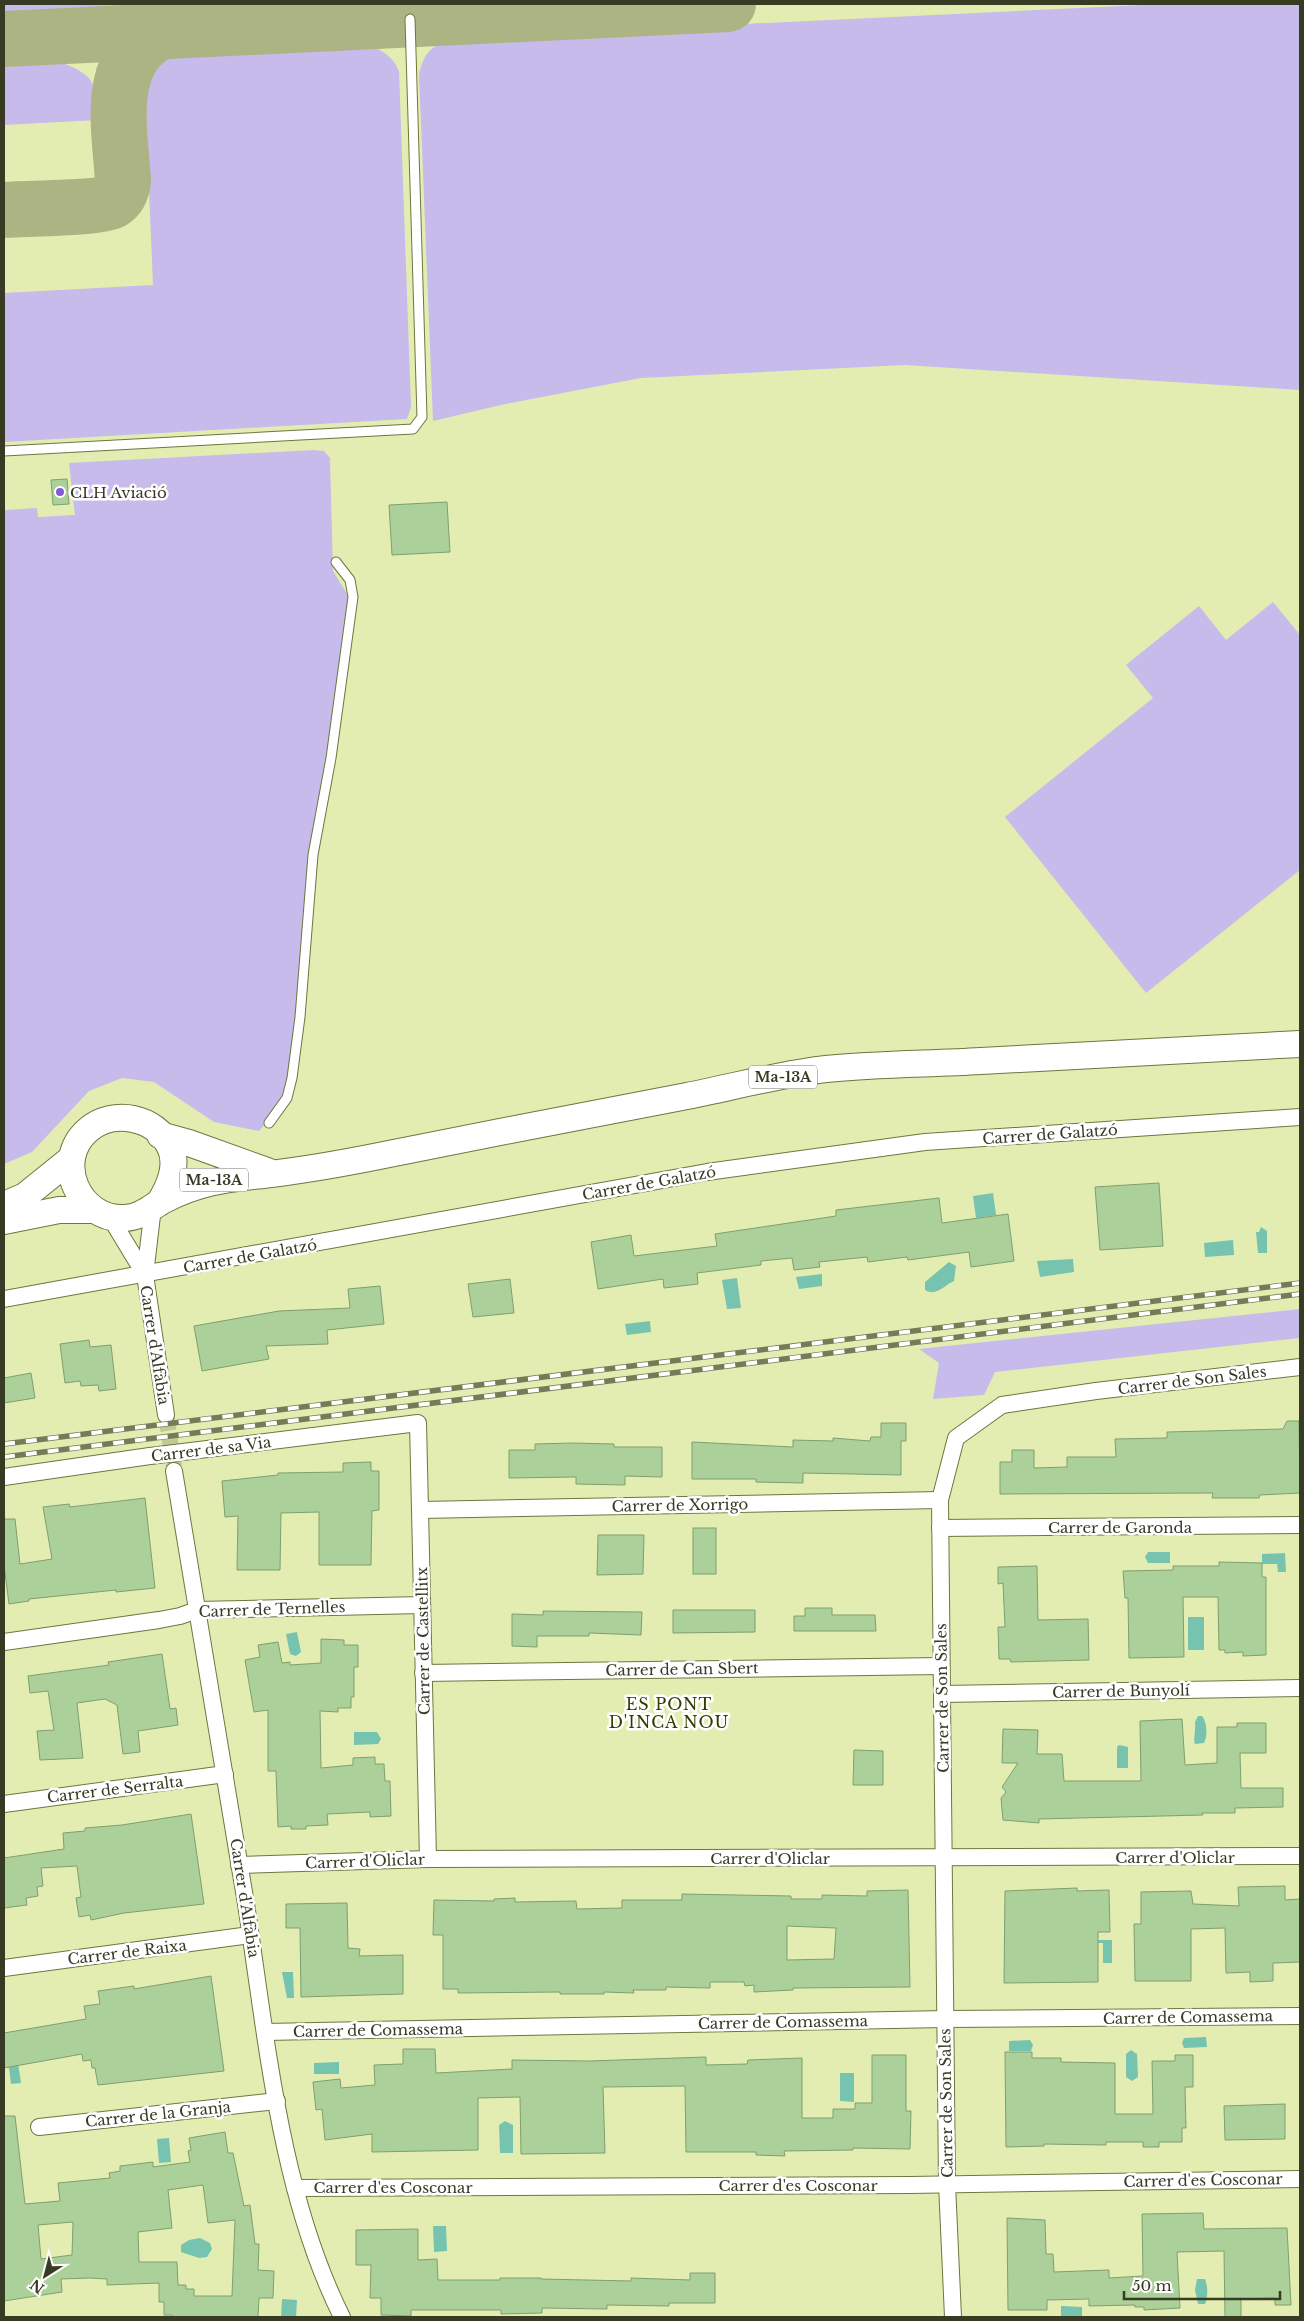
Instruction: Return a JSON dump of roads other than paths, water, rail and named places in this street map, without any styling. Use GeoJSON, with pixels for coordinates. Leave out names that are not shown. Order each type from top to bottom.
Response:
{"type":"FeatureCollection","features":[{"type":"Feature","properties":{"kind":"main road","name":"Ma-13A"},"geometry":{"type":"LineString","coordinates":[[156,1205],[187,1188],[207,1182],[356,1161],[824,1070],[1300,1044]]}},
{"type":"Feature","properties":{"kind":"main road"},"geometry":{"type":"LineString","coordinates":[[4,1221],[59,1210],[101,1214],[122,1219],[137,1216],[156,1205],[167,1191],[172,1178],[171,1148],[148,1124],[133,1118],[116,1117],[100,1122],[87,1130],[77,1143],[71,1159],[74,1188],[82,1200],[101,1214]]}},
{"type":"Feature","properties":{"kind":"main road","name":"Ma-13A"},"geometry":{"type":"LineString","coordinates":[[160,1135],[190,1143],[273,1173]]}},
{"type":"Feature","properties":{"kind":"main road"},"geometry":{"type":"LineString","coordinates":[[4,1205],[24,1196],[71,1159]]}},
{"type":"Feature","properties":{"kind":"street","name":"Carrer de Galatzó"},"geometry":{"type":"LineString","coordinates":[[4,1299],[707,1172],[926,1142],[1300,1117]]}},
{"type":"Feature","properties":{"kind":"street","name":"Carrer d'Alfàbia"},"geometry":{"type":"LineString","coordinates":[[156,1205],[145,1275],[166,1415]]}},
{"type":"Feature","properties":{"kind":"street","name":"Carrer d'Alfàbia"},"geometry":{"type":"LineString","coordinates":[[101,1214],[145,1275]]}},
{"type":"Feature","properties":{"kind":"street","name":"Carrer de Son Sales"},"geometry":{"type":"LineString","coordinates":[[953,2317],[947,2184],[940,1500],[956,1438],[1002,1405],[1096,1391],[1300,1367]]}},
{"type":"Feature","properties":{"kind":"street","name":"Carrer de sa Via"},"geometry":{"type":"LineString","coordinates":[[4,1476],[418,1423]]}},
{"type":"Feature","properties":{"kind":"street","name":"Carrer de Castellitx"},"geometry":{"type":"LineString","coordinates":[[418,1423],[428,1859]]}},
{"type":"Feature","properties":{"kind":"street","name":"Carrer d'Alfàbia"},"geometry":{"type":"LineString","coordinates":[[174,1471],[277,2101],[296,2188],[326,2284],[342,2317]]}},
{"type":"Feature","properties":{"kind":"street","name":"Carrer de Xorrigo"},"geometry":{"type":"LineString","coordinates":[[421,1510],[940,1500]]}},
{"type":"Feature","properties":{"kind":"street","name":"Carrer de Garonda"},"geometry":{"type":"LineString","coordinates":[[940,1528],[1300,1525]]}},
{"type":"Feature","properties":{"kind":"street","name":"Carrer de Ternelles"},"geometry":{"type":"LineString","coordinates":[[4,1642],[159,1620],[197,1610],[422,1605]]}},
{"type":"Feature","properties":{"kind":"street","name":"Carrer de Can Sbert"},"geometry":{"type":"LineString","coordinates":[[423,1673],[942,1666]]}},
{"type":"Feature","properties":{"kind":"street","name":"Carrer de Bunyolí"},"geometry":{"type":"LineString","coordinates":[[942,1694],[1300,1688]]}},
{"type":"Feature","properties":{"kind":"street","name":"Carrer de Serralta"},"geometry":{"type":"LineString","coordinates":[[4,1804],[225,1774]]}},
{"type":"Feature","properties":{"kind":"street","name":"Carrer d'Oliclar"},"geometry":{"type":"LineString","coordinates":[[240,1866],[428,1859],[1300,1856]]}},
{"type":"Feature","properties":{"kind":"street","name":"Carrer de Raixa"},"geometry":{"type":"LineString","coordinates":[[4,1968],[250,1935]]}},
{"type":"Feature","properties":{"kind":"street","name":"Carrer de Comassema"},"geometry":{"type":"LineString","coordinates":[[265,2032],[945,2019],[1300,2016]]}},
{"type":"Feature","properties":{"kind":"street","name":"Carrer de la Granja"},"geometry":{"type":"LineString","coordinates":[[39,2127],[277,2101]]}},
{"type":"Feature","properties":{"kind":"street","name":"Carrer d'es Cosconar"},"geometry":{"type":"LineString","coordinates":[[296,2188],[947,2184],[1300,2179]]}},
{"type":"Feature","properties":{"kind":"lane"},"geometry":{"type":"LineString","coordinates":[[4,451],[413,429],[422,417],[410,19]]}},
{"type":"Feature","properties":{"kind":"lane"},"geometry":{"type":"LineString","coordinates":[[269,1123],[287,1098],[292,1078],[300,1017],[313,855],[332,758],[353,597],[350,580],[336,562]]}},
{"type":"Feature","properties":{"kind":"water"},"geometry":{"type":"Polygon","coordinates":[[[993,1193],[996,1215],[976,1218],[973,1196],[993,1193]]]}},
{"type":"Feature","properties":{"kind":"water"},"geometry":{"type":"Polygon","coordinates":[[[1261,1227],[1267,1231],[1267,1253],[1258,1253],[1256,1232],[1259,1232],[1261,1227]]]}},
{"type":"Feature","properties":{"kind":"water"},"geometry":{"type":"Polygon","coordinates":[[[1233,1240],[1234,1255],[1205,1257],[1204,1243],[1233,1240]]]}},
{"type":"Feature","properties":{"kind":"water"},"geometry":{"type":"Polygon","coordinates":[[[1073,1259],[1074,1272],[1040,1277],[1037,1261],[1073,1259]]]}},
{"type":"Feature","properties":{"kind":"water"},"geometry":{"type":"Polygon","coordinates":[[[949,1262],[956,1266],[954,1281],[937,1291],[929,1292],[925,1290],[925,1282],[949,1262]]]}},
{"type":"Feature","properties":{"kind":"water"},"geometry":{"type":"Polygon","coordinates":[[[822,1274],[822,1286],[799,1289],[796,1277],[822,1274]]]}},
{"type":"Feature","properties":{"kind":"water"},"geometry":{"type":"Polygon","coordinates":[[[737,1278],[741,1308],[727,1309],[722,1280],[737,1278]]]}},
{"type":"Feature","properties":{"kind":"water"},"geometry":{"type":"Polygon","coordinates":[[[650,1321],[651,1332],[627,1335],[625,1324],[650,1321]]]}},
{"type":"Feature","properties":{"kind":"water"},"geometry":{"type":"Polygon","coordinates":[[[1148,1552],[1170,1552],[1170,1563],[1148,1563],[1145,1557],[1148,1552]]]}},
{"type":"Feature","properties":{"kind":"water"},"geometry":{"type":"Polygon","coordinates":[[[1285,1553],[1286,1572],[1278,1572],[1277,1564],[1262,1564],[1262,1554],[1285,1553]]]}},
{"type":"Feature","properties":{"kind":"water"},"geometry":{"type":"Polygon","coordinates":[[[1188,1617],[1204,1617],[1204,1650],[1188,1650],[1188,1617]]]}},
{"type":"Feature","properties":{"kind":"water"},"geometry":{"type":"Polygon","coordinates":[[[297,1632],[301,1652],[296,1656],[290,1654],[286,1634],[297,1632]]]}},
{"type":"Feature","properties":{"kind":"water"},"geometry":{"type":"Polygon","coordinates":[[[1198,1716],[1202,1716],[1205,1722],[1206,1737],[1204,1743],[1195,1744],[1195,1722],[1198,1716]]]}},
{"type":"Feature","properties":{"kind":"water"},"geometry":{"type":"Polygon","coordinates":[[[354,1732],[377,1732],[381,1739],[378,1744],[354,1745],[354,1732]]]}},
{"type":"Feature","properties":{"kind":"water"},"geometry":{"type":"Polygon","coordinates":[[[1119,1745],[1128,1747],[1128,1768],[1117,1768],[1117,1747],[1119,1745]]]}},
{"type":"Feature","properties":{"kind":"water"},"geometry":{"type":"Polygon","coordinates":[[[1098,1940],[1112,1940],[1112,1963],[1103,1963],[1103,1943],[1098,1943],[1098,1940]]]}},
{"type":"Feature","properties":{"kind":"water"},"geometry":{"type":"Polygon","coordinates":[[[282,1972],[293,1972],[294,1998],[287,1998],[282,1972]]]}},
{"type":"Feature","properties":{"kind":"water"},"geometry":{"type":"Polygon","coordinates":[[[1206,2037],[1207,2047],[1184,2048],[1182,2043],[1184,2038],[1206,2037]]]}},
{"type":"Feature","properties":{"kind":"water"},"geometry":{"type":"Polygon","coordinates":[[[1030,2040],[1033,2045],[1031,2051],[1009,2051],[1009,2041],[1030,2040]]]}},
{"type":"Feature","properties":{"kind":"water"},"geometry":{"type":"Polygon","coordinates":[[[1131,2050],[1137,2054],[1138,2077],[1132,2081],[1126,2077],[1126,2054],[1131,2050]]]}},
{"type":"Feature","properties":{"kind":"water"},"geometry":{"type":"Polygon","coordinates":[[[339,2062],[339,2074],[314,2074],[314,2063],[339,2062]]]}},
{"type":"Feature","properties":{"kind":"water"},"geometry":{"type":"Polygon","coordinates":[[[18,2063],[21,2083],[11,2084],[9,2068],[5,2068],[4,2064],[18,2063]]]}},
{"type":"Feature","properties":{"kind":"water"},"geometry":{"type":"Polygon","coordinates":[[[840,2073],[854,2073],[854,2102],[840,2101],[840,2073]]]}},
{"type":"Feature","properties":{"kind":"water"},"geometry":{"type":"Polygon","coordinates":[[[505,2121],[513,2125],[513,2153],[500,2153],[499,2125],[505,2121]]]}},
{"type":"Feature","properties":{"kind":"water"},"geometry":{"type":"Polygon","coordinates":[[[169,2138],[171,2162],[159,2163],[157,2139],[169,2138]]]}},
{"type":"Feature","properties":{"kind":"water"},"geometry":{"type":"Polygon","coordinates":[[[433,2226],[446,2226],[447,2251],[434,2252],[433,2226]]]}},
{"type":"Feature","properties":{"kind":"water"},"geometry":{"type":"Polygon","coordinates":[[[200,2238],[210,2243],[212,2249],[207,2257],[199,2258],[181,2252],[181,2245],[189,2240],[200,2238]]]}},
{"type":"Feature","properties":{"kind":"water"},"geometry":{"type":"Polygon","coordinates":[[[1197,2279],[1205,2279],[1206,2282],[1207,2297],[1205,2304],[1198,2304],[1195,2290],[1197,2279]]]}},
{"type":"Feature","properties":{"kind":"water"},"geometry":{"type":"Polygon","coordinates":[[[282,2299],[297,2300],[296,2317],[281,2317],[282,2299]]]}},
{"type":"Feature","properties":{"kind":"water"},"geometry":{"type":"Polygon","coordinates":[[[1061,2306],[1082,2307],[1082,2317],[1061,2317],[1061,2306]]]}},
{"type":"Feature","properties":{"kind":"tunnel"},"geometry":{"type":"LineString","coordinates":[[166,1415],[174,1466]]}},
{"type":"Feature","properties":{"kind":"railway"},"geometry":{"type":"LineString","coordinates":[[4,1444],[1300,1283]]}},
{"type":"Feature","properties":{"kind":"railway"},"geometry":{"type":"LineString","coordinates":[[4,1457],[1300,1294]]}},
{"type":"Feature","properties":{"kind":"place","name":"CLH Aviació"},"geometry":{"type":"Point","coordinates":[60,492]}},
{"type":"Feature","properties":{"kind":"district","name":"ES PONT D'INCA NOU"},"geometry":{"type":"Point","coordinates":[669,1713]}}]}
